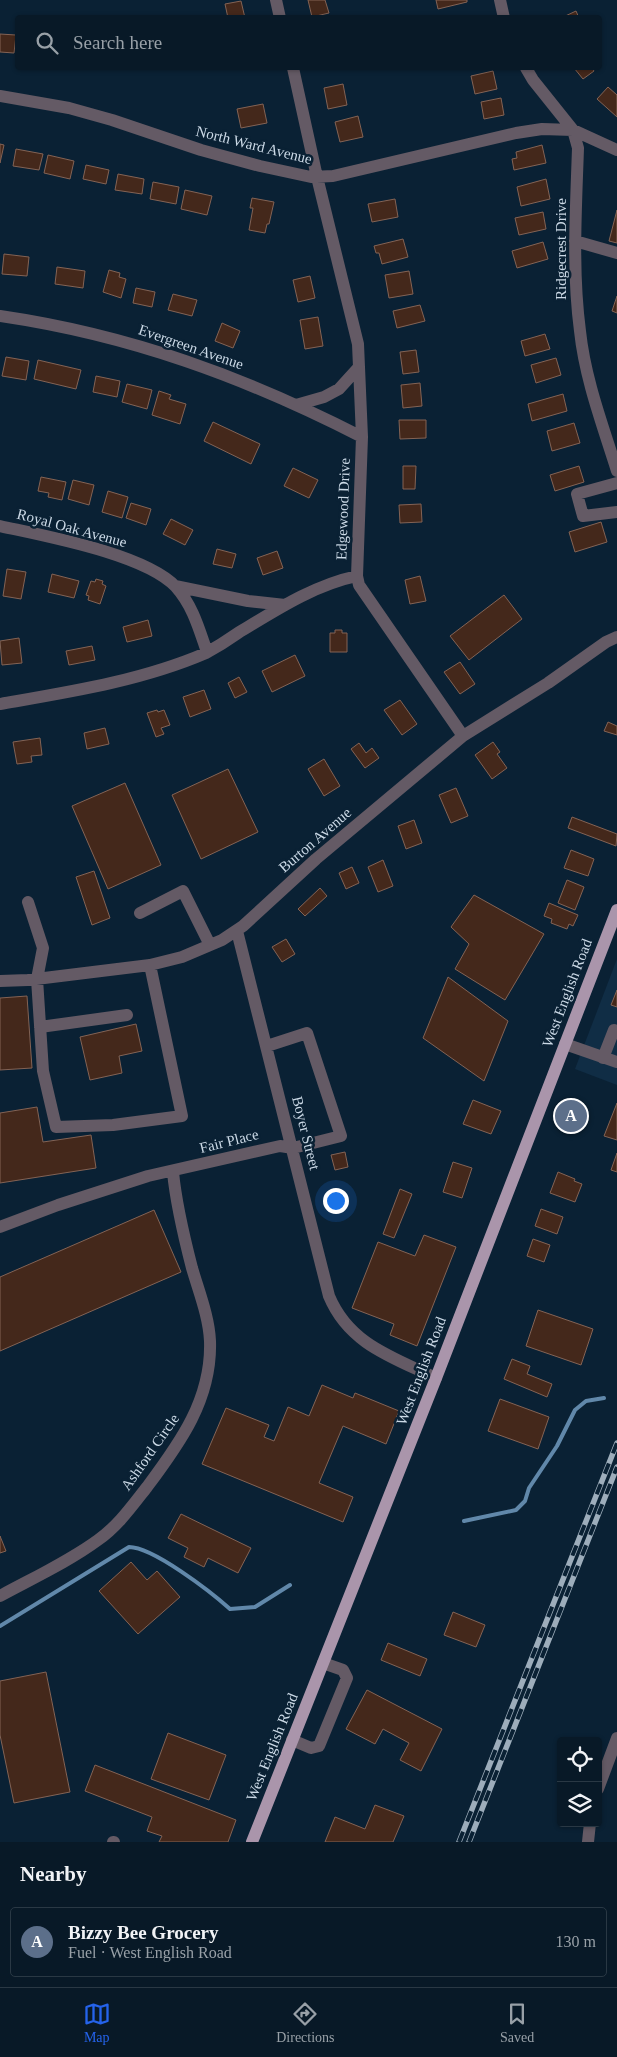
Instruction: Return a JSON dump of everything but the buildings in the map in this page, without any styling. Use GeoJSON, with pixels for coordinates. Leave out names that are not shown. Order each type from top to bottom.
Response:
{"type":"FeatureCollection","features":[{"type":"Feature","properties":{"kind":"main road","name":"West English Road"},"geometry":{"type":"LineString","coordinates":[[252,1842],[436,1378],[617,910]]}},
{"type":"Feature","properties":{"kind":"street"},"geometry":{"type":"LineString","coordinates":[[276,0],[279,15]]}},
{"type":"Feature","properties":{"kind":"street"},"geometry":{"type":"LineString","coordinates":[[500,0],[503,15]]}},
{"type":"Feature","properties":{"kind":"street","name":"Edgewood Drive"},"geometry":{"type":"LineString","coordinates":[[0,704],[112,683],[167,667],[207,652],[285,605],[339,580],[358,576],[362,437],[358,344],[317,177],[293,70]]}},
{"type":"Feature","properties":{"kind":"street","name":"Ridgecrest Drive"},"geometry":{"type":"LineString","coordinates":[[527,70],[573,130],[578,148],[574,270],[580,333],[590,382],[617,471]]}},
{"type":"Feature","properties":{"kind":"street","name":"North Ward Avenue"},"geometry":{"type":"LineString","coordinates":[[0,96],[69,108],[112,120],[201,150],[311,177],[333,176],[516,132],[542,129],[573,130],[617,150]]}},
{"type":"Feature","properties":{"kind":"street"},"geometry":{"type":"LineString","coordinates":[[576,241],[617,253]]}},
{"type":"Feature","properties":{"kind":"street","name":"Evergreen Avenue"},"geometry":{"type":"LineString","coordinates":[[0,316],[57,325],[117,338],[170,354],[222,373],[362,437]]}},
{"type":"Feature","properties":{"kind":"street"},"geometry":{"type":"LineString","coordinates":[[296,406],[324,397],[339,389],[359,367]]}},
{"type":"Feature","properties":{"kind":"street"},"geometry":{"type":"LineString","coordinates":[[617,483],[577,494],[583,516],[617,512]]}},
{"type":"Feature","properties":{"kind":"street","name":"Royal Oak Avenue"},"geometry":{"type":"LineString","coordinates":[[0,526],[122,557],[151,570],[175,586],[188,604],[197,620],[207,652]]}},
{"type":"Feature","properties":{"kind":"street"},"geometry":{"type":"LineString","coordinates":[[358,576],[359,585],[463,736]]}},
{"type":"Feature","properties":{"kind":"street"},"geometry":{"type":"LineString","coordinates":[[175,586],[248,601],[285,605]]}},
{"type":"Feature","properties":{"kind":"street","name":"Burton Avenue"},"geometry":{"type":"LineString","coordinates":[[0,981],[37,979],[150,965],[182,957],[222,940],[237,931],[316,859],[463,736],[548,684],[606,642],[617,637]]}},
{"type":"Feature","properties":{"kind":"street"},"geometry":{"type":"LineString","coordinates":[[140,913],[183,891],[210,946]]}},
{"type":"Feature","properties":{"kind":"street"},"geometry":{"type":"LineString","coordinates":[[28,902],[43,948],[37,979],[43,1071],[56,1128],[113,1125],[182,1116],[150,965]]}},
{"type":"Feature","properties":{"kind":"street","name":"Boyer Street"},"geometry":{"type":"LineString","coordinates":[[237,931],[329,1296],[335,1311],[350,1330],[371,1347],[436,1378]]}},
{"type":"Feature","properties":{"kind":"street"},"geometry":{"type":"LineString","coordinates":[[40,1028],[127,1015]]}},
{"type":"Feature","properties":{"kind":"street"},"geometry":{"type":"LineString","coordinates":[[603,1058],[614,1030],[617,1031]]}},
{"type":"Feature","properties":{"kind":"street","name":"Fair Place"},"geometry":{"type":"LineString","coordinates":[[0,1227],[76,1199],[148,1176],[173,1172],[280,1146],[293,1148],[340,1136],[307,1033],[267,1046]]}},
{"type":"Feature","properties":{"kind":"street"},"geometry":{"type":"LineString","coordinates":[[565,1044],[617,1062]]}},
{"type":"Feature","properties":{"kind":"street","name":"Ashford Circle"},"geometry":{"type":"LineString","coordinates":[[0,1596],[100,1539],[117,1523],[164,1464],[193,1419],[204,1392],[209,1368],[210,1340],[204,1307],[175,1191],[173,1172]]}},
{"type":"Feature","properties":{"kind":"street"},"geometry":{"type":"LineString","coordinates":[[292,1740],[311,1748],[320,1746],[347,1678],[343,1670],[323,1662]]}},
{"type":"Feature","properties":{"kind":"street"},"geometry":{"type":"LineString","coordinates":[[601,1782],[617,1738]]}},
{"type":"Feature","properties":{"kind":"street"},"geometry":{"type":"LineString","coordinates":[[588,1842],[590,1827]]}},
{"type":"Feature","properties":{"kind":"shaded area"},"geometry":{"type":"Polygon","coordinates":[[[617,959],[617,1085],[575,1069],[617,959]]]}},
{"type":"Feature","properties":{"kind":"waterway"},"geometry":{"type":"LineString","coordinates":[[464,1521],[516,1510],[525,1501],[529,1488],[557,1446],[575,1410],[586,1401],[604,1398]]}},
{"type":"Feature","properties":{"kind":"waterway"},"geometry":{"type":"LineString","coordinates":[[0,1626],[129,1547],[152,1554],[166,1562],[210,1592],[230,1609],[255,1607],[290,1585]]}},
{"type":"Feature","properties":{"kind":"railway"},"geometry":{"type":"LineString","coordinates":[[459,1842],[617,1443]]}},
{"type":"Feature","properties":{"kind":"railway"},"geometry":{"type":"LineString","coordinates":[[469,1842],[617,1467]]}},
{"type":"Feature","properties":{"kind":"place","name":"Bizzy Bee Grocery"},"geometry":{"type":"Point","coordinates":[571,1116]}}]}
